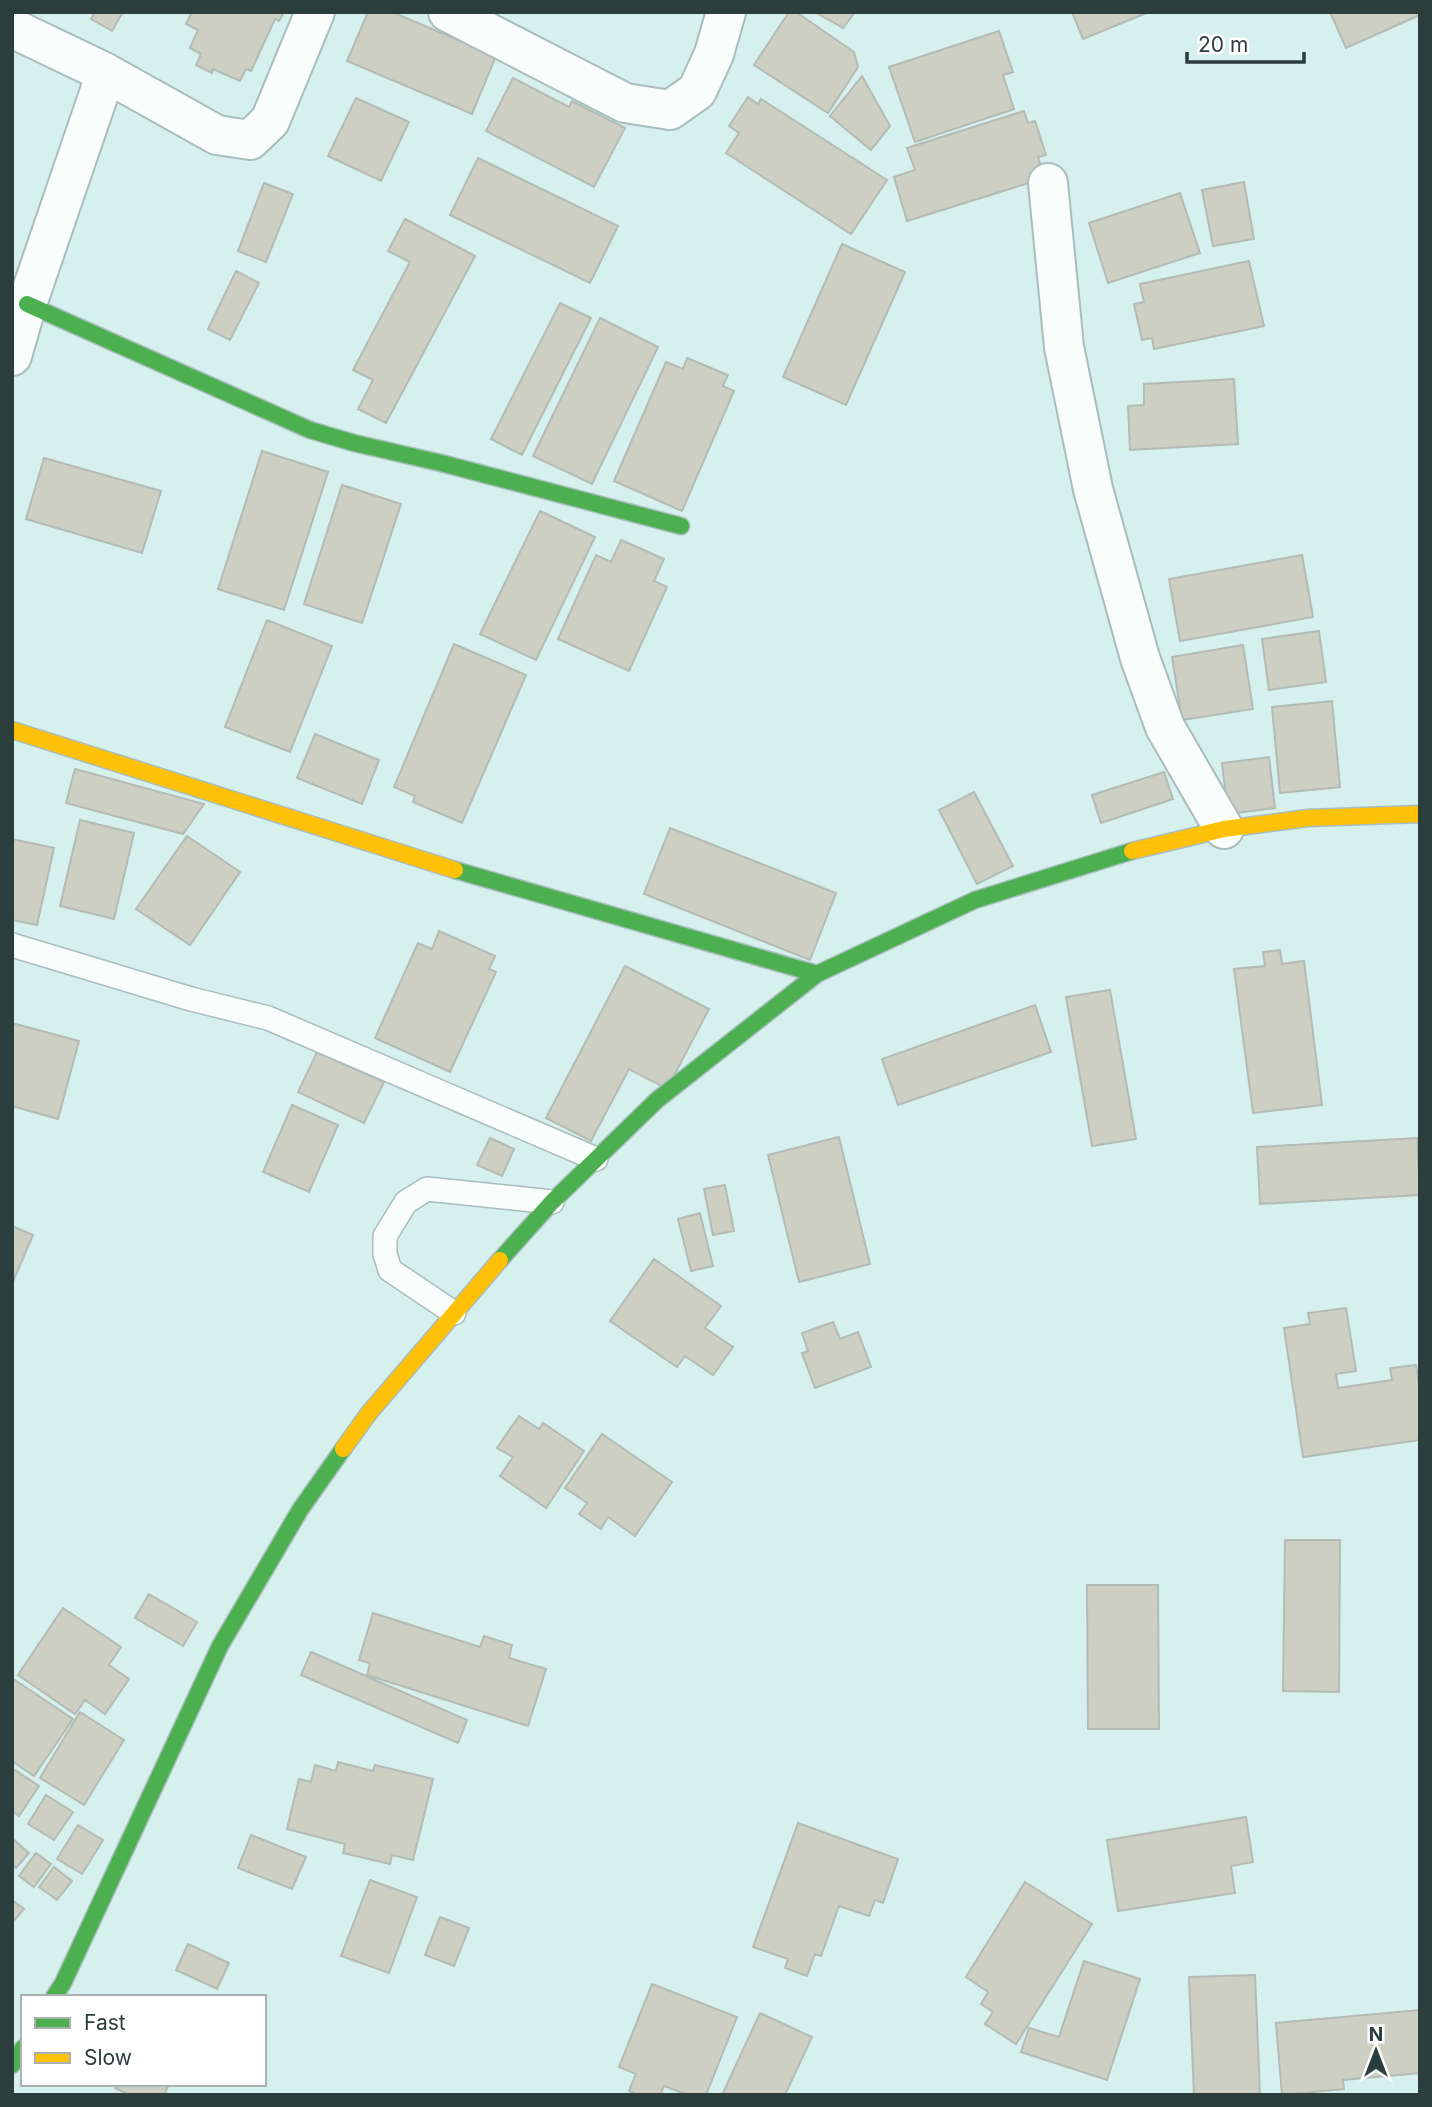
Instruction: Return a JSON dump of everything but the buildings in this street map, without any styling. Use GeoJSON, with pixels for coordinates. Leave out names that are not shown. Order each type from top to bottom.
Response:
{"type":"FeatureCollection","features":[{"type":"Feature","properties":{"kind":"street"},"geometry":{"type":"LineString","coordinates":[[12,28],[106,73],[217,135],[250,140],[270,121],[315,12]]}},
{"type":"Feature","properties":{"kind":"street"},"geometry":{"type":"LineString","coordinates":[[448,12],[625,103],[670,110],[697,91],[713,54],[726,12]]}},
{"type":"Feature","properties":{"kind":"street"},"geometry":{"type":"LineString","coordinates":[[12,356],[27,304],[106,73]]}},
{"type":"Feature","properties":{"kind":"street"},"geometry":{"type":"LineString","coordinates":[[1048,183],[1064,346],[1096,502],[1140,658],[1165,727],[1224,829]]}},
{"type":"Feature","properties":{"kind":"street"},"geometry":{"type":"LineString","coordinates":[[27,304],[310,430],[681,526]]}},
{"type":"Feature","properties":{"kind":"street"},"geometry":{"type":"LineString","coordinates":[[12,730],[475,876],[817,974]]}},
{"type":"Feature","properties":{"kind":"street"},"geometry":{"type":"LineString","coordinates":[[55,1995],[220,1646],[300,1510],[369,1413],[454,1313],[552,1202],[657,1100],[817,974],[975,900],[1140,849],[1224,829],[1308,818],[1420,814]]}},
{"type":"Feature","properties":{"kind":"lane"},"geometry":{"type":"LineString","coordinates":[[12,944],[191,999],[268,1018],[596,1159]]}},
{"type":"Feature","properties":{"kind":"lane"},"geometry":{"type":"LineString","coordinates":[[454,1313],[390,1270],[384,1254],[385,1236],[406,1202],[427,1189],[552,1202]]}},
{"type":"Feature","properties":{"kind":"traffic: fast"},"geometry":{"type":"LineString","coordinates":[[27,304],[310,430],[681,526]]}},
{"type":"Feature","properties":{"kind":"traffic: fast"},"geometry":{"type":"LineString","coordinates":[[500,1260],[552,1202],[657,1100],[817,974],[975,900],[1132,851]]}},
{"type":"Feature","properties":{"kind":"traffic: fast"},"geometry":{"type":"LineString","coordinates":[[455,870],[817,974]]}},
{"type":"Feature","properties":{"kind":"traffic: fast"},"geometry":{"type":"LineString","coordinates":[[55,1995],[220,1646],[300,1510],[343,1449]]}},
{"type":"Feature","properties":{"kind":"traffic: fast"},"geometry":{"type":"LineString","coordinates":[[12,2065],[21,2051]]}},
{"type":"Feature","properties":{"kind":"traffic: slow"},"geometry":{"type":"LineString","coordinates":[[12,730],[455,870]]}},
{"type":"Feature","properties":{"kind":"traffic: slow"},"geometry":{"type":"LineString","coordinates":[[1132,851],[1224,829],[1308,818],[1420,814]]}},
{"type":"Feature","properties":{"kind":"traffic: slow"},"geometry":{"type":"LineString","coordinates":[[343,1449],[369,1413],[500,1260]]}}]}
